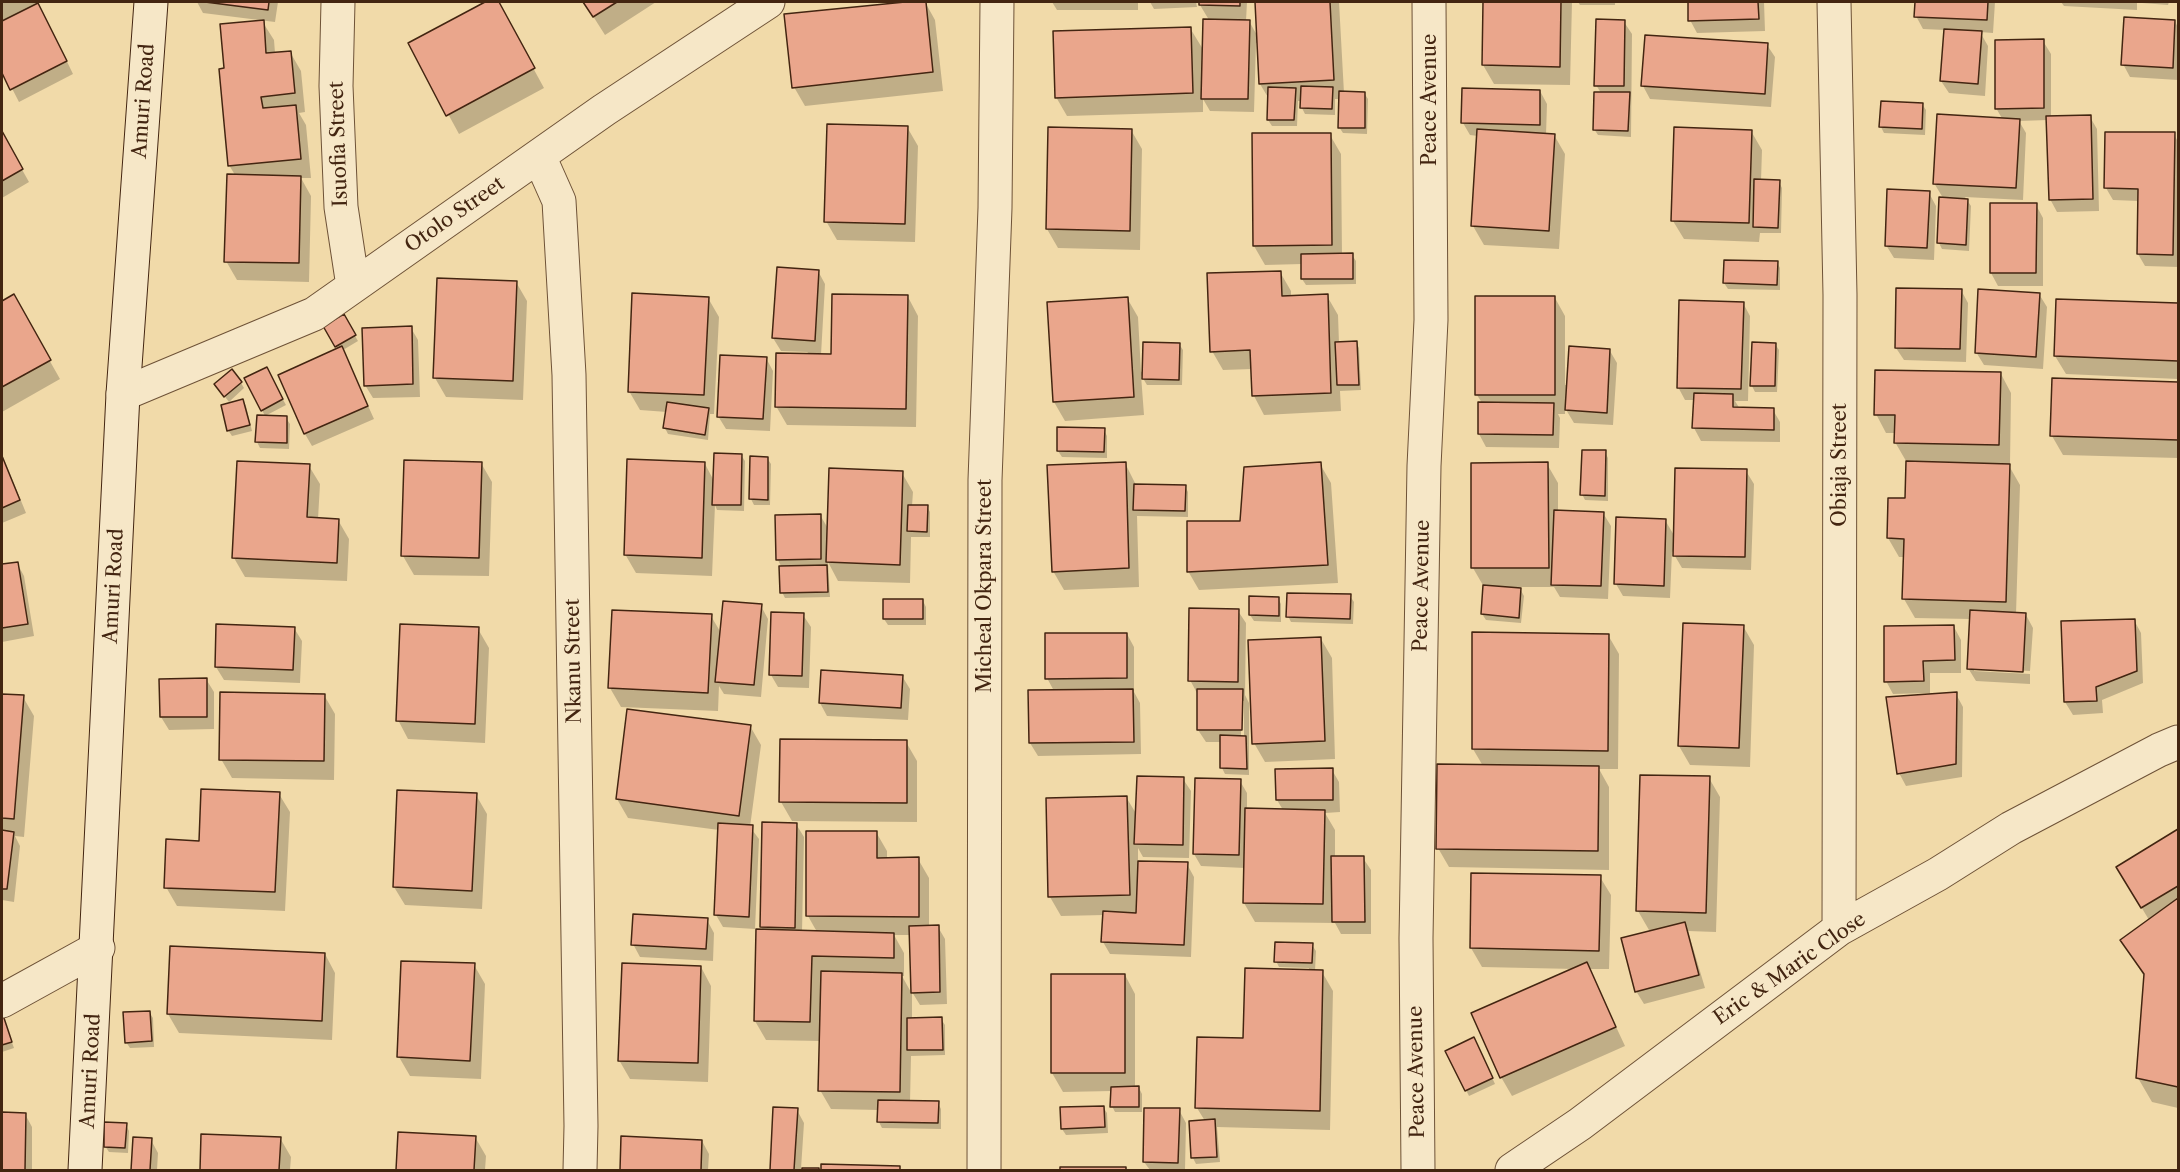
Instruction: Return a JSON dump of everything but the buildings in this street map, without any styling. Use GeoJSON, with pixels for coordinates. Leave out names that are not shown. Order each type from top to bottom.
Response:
{"type":"FeatureCollection","features":[{"type":"Feature","properties":{"kind":"street","name":"Amuri Road"},"geometry":{"type":"LineString","coordinates":[[85,1170],[98,948],[123,394],[151,2]]}},
{"type":"Feature","properties":{"kind":"street","name":"Isuofia Street"},"geometry":{"type":"LineString","coordinates":[[338,2],[336,86],[341,207],[353,286]]}},
{"type":"Feature","properties":{"kind":"street","name":"Otolo Street"},"geometry":{"type":"LineString","coordinates":[[123,394],[314,314],[604,110],[768,2]]}},
{"type":"Feature","properties":{"kind":"street","name":"Micheal Okpara Street"},"geometry":{"type":"LineString","coordinates":[[984,1170],[985,480],[995,208],[997,2]]}},
{"type":"Feature","properties":{"kind":"street","name":"Peace Avenue"},"geometry":{"type":"LineString","coordinates":[[1418,1170],[1417,902],[1424,466],[1431,320],[1429,2]]}},
{"type":"Feature","properties":{"kind":"street","name":"Obiaja Street"},"geometry":{"type":"LineString","coordinates":[[1834,2],[1840,295],[1839,929]]}},
{"type":"Feature","properties":{"kind":"street","name":"Nkanu Street"},"geometry":{"type":"LineString","coordinates":[[539,156],[559,201],[569,375],[581,1103],[580,1170]]}},
{"type":"Feature","properties":{"kind":"street","name":"Eric & Maric Close"},"geometry":{"type":"LineString","coordinates":[[1512,1170],[1580,1124],[1839,929],[1938,874],[2012,828],[2178,742]]}},
{"type":"Feature","properties":{"kind":"street"},"geometry":{"type":"LineString","coordinates":[[2,1001],[98,948]]}}]}
